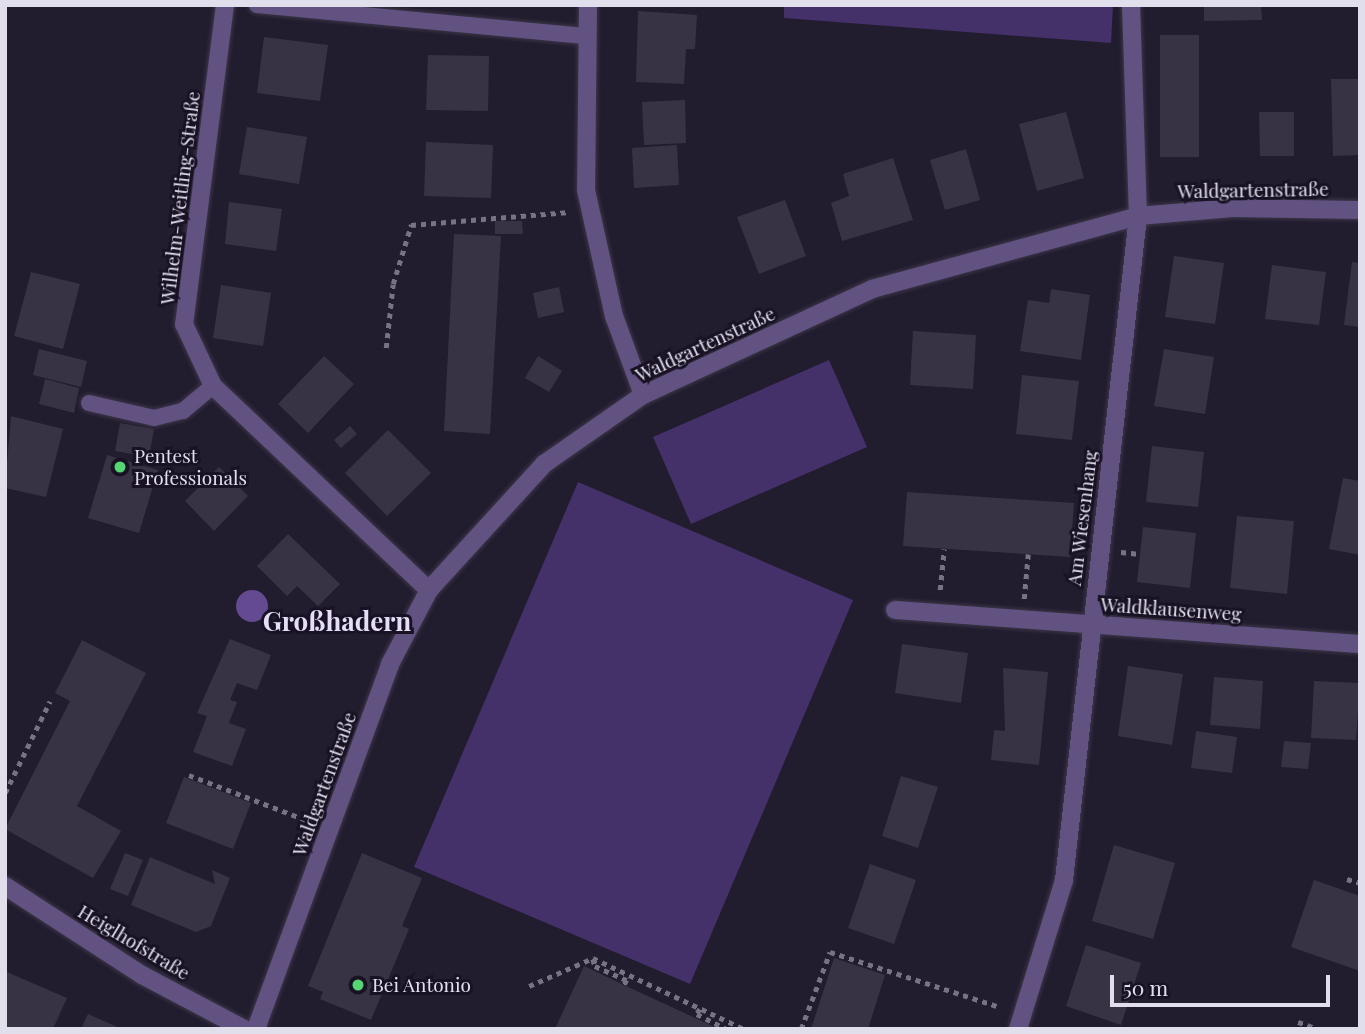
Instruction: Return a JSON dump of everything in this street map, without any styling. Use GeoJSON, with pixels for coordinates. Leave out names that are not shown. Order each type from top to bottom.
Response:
{"type":"FeatureCollection","features":[{"type":"Feature","properties":{"kind":"street","name":"Wilhelm-Weitling-Straße"},"geometry":{"type":"LineString","coordinates":[[225,5],[184,324],[213,386],[429,590]]}},
{"type":"Feature","properties":{"kind":"street"},"geometry":{"type":"LineString","coordinates":[[588,5],[585,36],[590,211],[614,316],[643,394]]}},
{"type":"Feature","properties":{"kind":"street","name":"Am Wiesenhang"},"geometry":{"type":"LineString","coordinates":[[1021,1022],[1063,880],[1138,216],[1131,5]]}},
{"type":"Feature","properties":{"kind":"street","name":"Waldgartenstraße"},"geometry":{"type":"LineString","coordinates":[[256,1029],[390,664],[429,590],[544,464],[643,394],[872,289],[1138,216],[1233,208],[1360,210]]}},
{"type":"Feature","properties":{"kind":"street","name":"Waldklausenweg"},"geometry":{"type":"LineString","coordinates":[[895,610],[1360,644]]}},
{"type":"Feature","properties":{"kind":"street","name":"Heiglhofstraße"},"geometry":{"type":"LineString","coordinates":[[5,887],[142,975],[244,1029]]}},
{"type":"Feature","properties":{"kind":"lane"},"geometry":{"type":"LineString","coordinates":[[257,5],[585,36]]}},
{"type":"Feature","properties":{"kind":"lane"},"geometry":{"type":"LineString","coordinates":[[89,403],[154,418],[183,411],[213,386]]}},
{"type":"Feature","properties":{"kind":"path"},"geometry":{"type":"LineString","coordinates":[[386,348],[393,284],[411,225],[590,211]]}},
{"type":"Feature","properties":{"kind":"path"},"geometry":{"type":"LineString","coordinates":[[937,613],[944,549]]}},
{"type":"Feature","properties":{"kind":"path"},"geometry":{"type":"LineString","coordinates":[[1022,619],[1028,554]]}},
{"type":"Feature","properties":{"kind":"path"},"geometry":{"type":"LineString","coordinates":[[5,793],[50,701]]}},
{"type":"Feature","properties":{"kind":"path"},"geometry":{"type":"LineString","coordinates":[[188,775],[290,814]]}},
{"type":"Feature","properties":{"kind":"path"},"geometry":{"type":"LineString","coordinates":[[1347,878],[1360,883]]}},
{"type":"Feature","properties":{"kind":"path"},"geometry":{"type":"LineString","coordinates":[[801,1029],[830,952],[1021,1022]]}},
{"type":"Feature","properties":{"kind":"path"},"geometry":{"type":"LineString","coordinates":[[593,958],[595,966],[626,980],[624,985]]}},
{"type":"Feature","properties":{"kind":"path"},"geometry":{"type":"LineString","coordinates":[[529,986],[593,958],[744,1029]]}},
{"type":"Feature","properties":{"kind":"path"},"geometry":{"type":"LineString","coordinates":[[700,1008],[697,1014],[727,1029]]}},
{"type":"Feature","properties":{"kind":"path"},"geometry":{"type":"LineString","coordinates":[[1298,1022],[1318,1029]]}},
{"type":"Feature","properties":{"kind":"shaded area"},"geometry":{"type":"Polygon","coordinates":[[[784,5],[1113,5],[1111,43],[784,18],[784,5]]]}},
{"type":"Feature","properties":{"kind":"shaded area"},"geometry":{"type":"Polygon","coordinates":[[[829,360],[867,447],[691,524],[653,437],[829,360]]]}},
{"type":"Feature","properties":{"kind":"shaded area"},"geometry":{"type":"Polygon","coordinates":[[[578,482],[853,600],[690,984],[414,867],[578,482]]]}},
{"type":"Feature","properties":{"kind":"shaded area"},"geometry":{"type":"Polygon","coordinates":[[[252,590],[263,595],[268,606],[263,617],[252,622],[241,617],[236,606],[241,595],[252,590]]]}},
{"type":"Feature","properties":{"kind":"building"},"geometry":{"type":"Polygon","coordinates":[[[1204,5],[1261,5],[1262,20],[1204,21],[1204,5]]]}},
{"type":"Feature","properties":{"kind":"building"},"geometry":{"type":"Polygon","coordinates":[[[638,11],[697,15],[695,49],[686,49],[684,84],[636,82],[638,11]]]}},
{"type":"Feature","properties":{"kind":"building"},"geometry":{"type":"Polygon","coordinates":[[[1160,35],[1199,35],[1199,157],[1160,157],[1160,35]]]}},
{"type":"Feature","properties":{"kind":"building"},"geometry":{"type":"Polygon","coordinates":[[[264,37],[328,45],[320,101],[257,93],[264,37]]]}},
{"type":"Feature","properties":{"kind":"building"},"geometry":{"type":"Polygon","coordinates":[[[428,55],[489,56],[488,111],[426,110],[428,55]]]}},
{"type":"Feature","properties":{"kind":"building"},"geometry":{"type":"Polygon","coordinates":[[[1331,79],[1360,79],[1360,155],[1333,156],[1331,79]]]}},
{"type":"Feature","properties":{"kind":"building"},"geometry":{"type":"Polygon","coordinates":[[[685,100],[686,143],[644,145],[642,102],[685,100]]]}},
{"type":"Feature","properties":{"kind":"building"},"geometry":{"type":"Polygon","coordinates":[[[1066,112],[1084,178],[1037,191],[1019,124],[1066,112]]]}},
{"type":"Feature","properties":{"kind":"building"},"geometry":{"type":"Polygon","coordinates":[[[1259,112],[1294,112],[1294,156],[1260,156],[1259,112]]]}},
{"type":"Feature","properties":{"kind":"building"},"geometry":{"type":"Polygon","coordinates":[[[247,127],[307,137],[299,184],[239,174],[247,127]]]}},
{"type":"Feature","properties":{"kind":"building"},"geometry":{"type":"Polygon","coordinates":[[[426,142],[493,145],[491,198],[424,196],[426,142]]]}},
{"type":"Feature","properties":{"kind":"building"},"geometry":{"type":"Polygon","coordinates":[[[677,145],[679,185],[634,188],[632,148],[677,145]]]}},
{"type":"Feature","properties":{"kind":"building"},"geometry":{"type":"Polygon","coordinates":[[[966,149],[980,200],[945,210],[930,160],[966,149]]]}},
{"type":"Feature","properties":{"kind":"building"},"geometry":{"type":"Polygon","coordinates":[[[893,158],[913,220],[842,241],[831,203],[849,196],[843,174],[893,158]]]}},
{"type":"Feature","properties":{"kind":"building"},"geometry":{"type":"Polygon","coordinates":[[[785,200],[806,256],[759,274],[737,217],[785,200]]]}},
{"type":"Feature","properties":{"kind":"building"},"geometry":{"type":"Polygon","coordinates":[[[229,202],[282,209],[276,251],[225,244],[229,202]]]}},
{"type":"Feature","properties":{"kind":"building"},"geometry":{"type":"Polygon","coordinates":[[[495,221],[522,221],[523,234],[495,234],[495,221]]]}},
{"type":"Feature","properties":{"kind":"building"},"geometry":{"type":"Polygon","coordinates":[[[454,234],[501,236],[490,434],[444,431],[454,234]]]}},
{"type":"Feature","properties":{"kind":"building"},"geometry":{"type":"Polygon","coordinates":[[[1174,256],[1224,263],[1215,324],[1165,317],[1174,256]]]}},
{"type":"Feature","properties":{"kind":"building"},"geometry":{"type":"Polygon","coordinates":[[[1352,262],[1360,263],[1360,327],[1344,325],[1352,262]]]}},
{"type":"Feature","properties":{"kind":"building"},"geometry":{"type":"Polygon","coordinates":[[[1272,265],[1326,272],[1319,325],[1265,319],[1272,265]]]}},
{"type":"Feature","properties":{"kind":"building"},"geometry":{"type":"Polygon","coordinates":[[[31,272],[80,284],[63,349],[14,336],[31,272]]]}},
{"type":"Feature","properties":{"kind":"building"},"geometry":{"type":"Polygon","coordinates":[[[221,285],[271,293],[263,346],[213,338],[221,285]]]}},
{"type":"Feature","properties":{"kind":"building"},"geometry":{"type":"Polygon","coordinates":[[[559,287],[564,312],[538,318],[533,293],[559,287]]]}},
{"type":"Feature","properties":{"kind":"building"},"geometry":{"type":"Polygon","coordinates":[[[1051,289],[1090,295],[1081,360],[1020,351],[1028,300],[1049,303],[1051,289]]]}},
{"type":"Feature","properties":{"kind":"building"},"geometry":{"type":"Polygon","coordinates":[[[913,331],[976,335],[973,389],[910,385],[913,331]]]}},
{"type":"Feature","properties":{"kind":"building"},"geometry":{"type":"Polygon","coordinates":[[[39,349],[87,361],[81,387],[33,375],[39,349]]]}},
{"type":"Feature","properties":{"kind":"building"},"geometry":{"type":"Polygon","coordinates":[[[1164,349],[1214,357],[1205,414],[1154,406],[1164,349]]]}},
{"type":"Feature","properties":{"kind":"building"},"geometry":{"type":"Polygon","coordinates":[[[324,356],[354,384],[308,433],[278,404],[324,356]]]}},
{"type":"Feature","properties":{"kind":"building"},"geometry":{"type":"Polygon","coordinates":[[[538,356],[562,371],[549,392],[525,378],[538,356]]]}},
{"type":"Feature","properties":{"kind":"building"},"geometry":{"type":"Polygon","coordinates":[[[1022,375],[1079,381],[1072,440],[1016,434],[1022,375]]]}},
{"type":"Feature","properties":{"kind":"building"},"geometry":{"type":"Polygon","coordinates":[[[45,379],[79,388],[74,413],[39,404],[45,379]]]}},
{"type":"Feature","properties":{"kind":"building"},"geometry":{"type":"Polygon","coordinates":[[[11,416],[63,429],[46,497],[5,488],[11,416]]]}},
{"type":"Feature","properties":{"kind":"building"},"geometry":{"type":"Polygon","coordinates":[[[120,423],[154,429],[149,457],[115,451],[120,423]]]}},
{"type":"Feature","properties":{"kind":"building"},"geometry":{"type":"Polygon","coordinates":[[[350,426],[357,434],[341,448],[334,440],[350,426]]]}},
{"type":"Feature","properties":{"kind":"building"},"geometry":{"type":"Polygon","coordinates":[[[388,430],[431,473],[387,516],[345,473],[388,430]]]}},
{"type":"Feature","properties":{"kind":"building"},"geometry":{"type":"Polygon","coordinates":[[[1152,446],[1204,452],[1198,507],[1146,502],[1152,446]]]}},
{"type":"Feature","properties":{"kind":"building"},"geometry":{"type":"Polygon","coordinates":[[[107,455],[158,470],[139,533],[88,518],[107,455]]]}},
{"type":"Feature","properties":{"kind":"building"},"geometry":{"type":"Polygon","coordinates":[[[219,467],[248,496],[214,531],[185,501],[219,467]]]}},
{"type":"Feature","properties":{"kind":"building"},"geometry":{"type":"Polygon","coordinates":[[[1343,478],[1360,481],[1360,555],[1329,549],[1343,478]]]}},
{"type":"Feature","properties":{"kind":"building"},"geometry":{"type":"Polygon","coordinates":[[[907,492],[1074,503],[1070,557],[903,546],[907,492]]]}},
{"type":"Feature","properties":{"kind":"building"},"geometry":{"type":"Polygon","coordinates":[[[1237,516],[1294,521],[1287,594],[1230,588],[1237,516]]]}},
{"type":"Feature","properties":{"kind":"building"},"geometry":{"type":"Polygon","coordinates":[[[1143,527],[1196,533],[1190,588],[1137,582],[1143,527]]]}},
{"type":"Feature","properties":{"kind":"building"},"geometry":{"type":"Polygon","coordinates":[[[288,534],[340,584],[318,606],[297,586],[287,596],[257,566],[288,534]]]}},
{"type":"Feature","properties":{"kind":"building"},"geometry":{"type":"Polygon","coordinates":[[[230,639],[271,655],[257,690],[237,683],[230,700],[237,702],[229,723],[246,729],[232,766],[193,752],[207,716],[197,713],[230,639]]]}},
{"type":"Feature","properties":{"kind":"building"},"geometry":{"type":"Polygon","coordinates":[[[82,640],[146,673],[77,806],[121,831],[93,878],[5,829],[70,701],[55,693],[82,640]]]}},
{"type":"Feature","properties":{"kind":"building"},"geometry":{"type":"Polygon","coordinates":[[[902,644],[968,653],[961,703],[895,693],[902,644]]]}},
{"type":"Feature","properties":{"kind":"building"},"geometry":{"type":"Polygon","coordinates":[[[1128,666],[1183,674],[1172,745],[1118,736],[1128,666]]]}},
{"type":"Feature","properties":{"kind":"building"},"geometry":{"type":"Polygon","coordinates":[[[1003,668],[1048,672],[1039,765],[991,760],[994,730],[1005,731],[1003,668]]]}},
{"type":"Feature","properties":{"kind":"building"},"geometry":{"type":"Polygon","coordinates":[[[1214,677],[1263,681],[1260,729],[1210,725],[1214,677]]]}},
{"type":"Feature","properties":{"kind":"building"},"geometry":{"type":"Polygon","coordinates":[[[1314,681],[1360,683],[1356,740],[1311,738],[1314,681]]]}},
{"type":"Feature","properties":{"kind":"building"},"geometry":{"type":"Polygon","coordinates":[[[1196,731],[1237,737],[1232,773],[1191,768],[1196,731]]]}},
{"type":"Feature","properties":{"kind":"building"},"geometry":{"type":"Polygon","coordinates":[[[1284,741],[1311,743],[1308,769],[1281,767],[1284,741]]]}},
{"type":"Feature","properties":{"kind":"building"},"geometry":{"type":"Polygon","coordinates":[[[901,776],[938,787],[918,848],[882,836],[901,776]]]}},
{"type":"Feature","properties":{"kind":"building"},"geometry":{"type":"Polygon","coordinates":[[[184,777],[251,803],[233,849],[166,823],[184,777]]]}},
{"type":"Feature","properties":{"kind":"building"},"geometry":{"type":"Polygon","coordinates":[[[1114,845],[1175,863],[1153,939],[1092,921],[1114,845]]]}},
{"type":"Feature","properties":{"kind":"building"},"geometry":{"type":"Polygon","coordinates":[[[125,853],[143,860],[128,896],[110,889],[125,853]]]}},
{"type":"Feature","properties":{"kind":"building"},"geometry":{"type":"Polygon","coordinates":[[[362,853],[422,878],[402,926],[409,929],[371,1020],[320,999],[323,992],[308,986],[362,853]]]}},
{"type":"Feature","properties":{"kind":"building"},"geometry":{"type":"Polygon","coordinates":[[[150,857],[215,884],[212,870],[230,878],[211,926],[196,932],[131,905],[150,857]]]}},
{"type":"Feature","properties":{"kind":"building"},"geometry":{"type":"Polygon","coordinates":[[[870,864],[916,880],[894,944],[848,928],[870,864]]]}},
{"type":"Feature","properties":{"kind":"building"},"geometry":{"type":"Polygon","coordinates":[[[1314,880],[1360,896],[1360,971],[1291,947],[1314,880]]]}},
{"type":"Feature","properties":{"kind":"building"},"geometry":{"type":"Polygon","coordinates":[[[1086,945],[1141,963],[1121,1025],[1066,1006],[1086,945]]]}},
{"type":"Feature","properties":{"kind":"building"},"geometry":{"type":"Polygon","coordinates":[[[834,958],[885,975],[868,1029],[811,1029],[834,958]]]}},
{"type":"Feature","properties":{"kind":"building"},"geometry":{"type":"Polygon","coordinates":[[[584,966],[624,985],[719,1029],[555,1029],[584,966]]]}},
{"type":"Feature","properties":{"kind":"building"},"geometry":{"type":"Polygon","coordinates":[[[7,972],[67,998],[53,1029],[5,1029],[7,972]]]}},
{"type":"Feature","properties":{"kind":"building"},"geometry":{"type":"Polygon","coordinates":[[[88,1014],[122,1029],[81,1029],[88,1014]]]}},
{"type":"Feature","properties":{"kind":"place","name":"Pentest Professionals"},"geometry":{"type":"Point","coordinates":[120,467]}},
{"type":"Feature","properties":{"kind":"place","name":"Bei Antonio"},"geometry":{"type":"Point","coordinates":[358,985]}},
{"type":"Feature","properties":{"kind":"district","name":"Großhadern"},"geometry":{"type":"Point","coordinates":[337,621]}}]}
